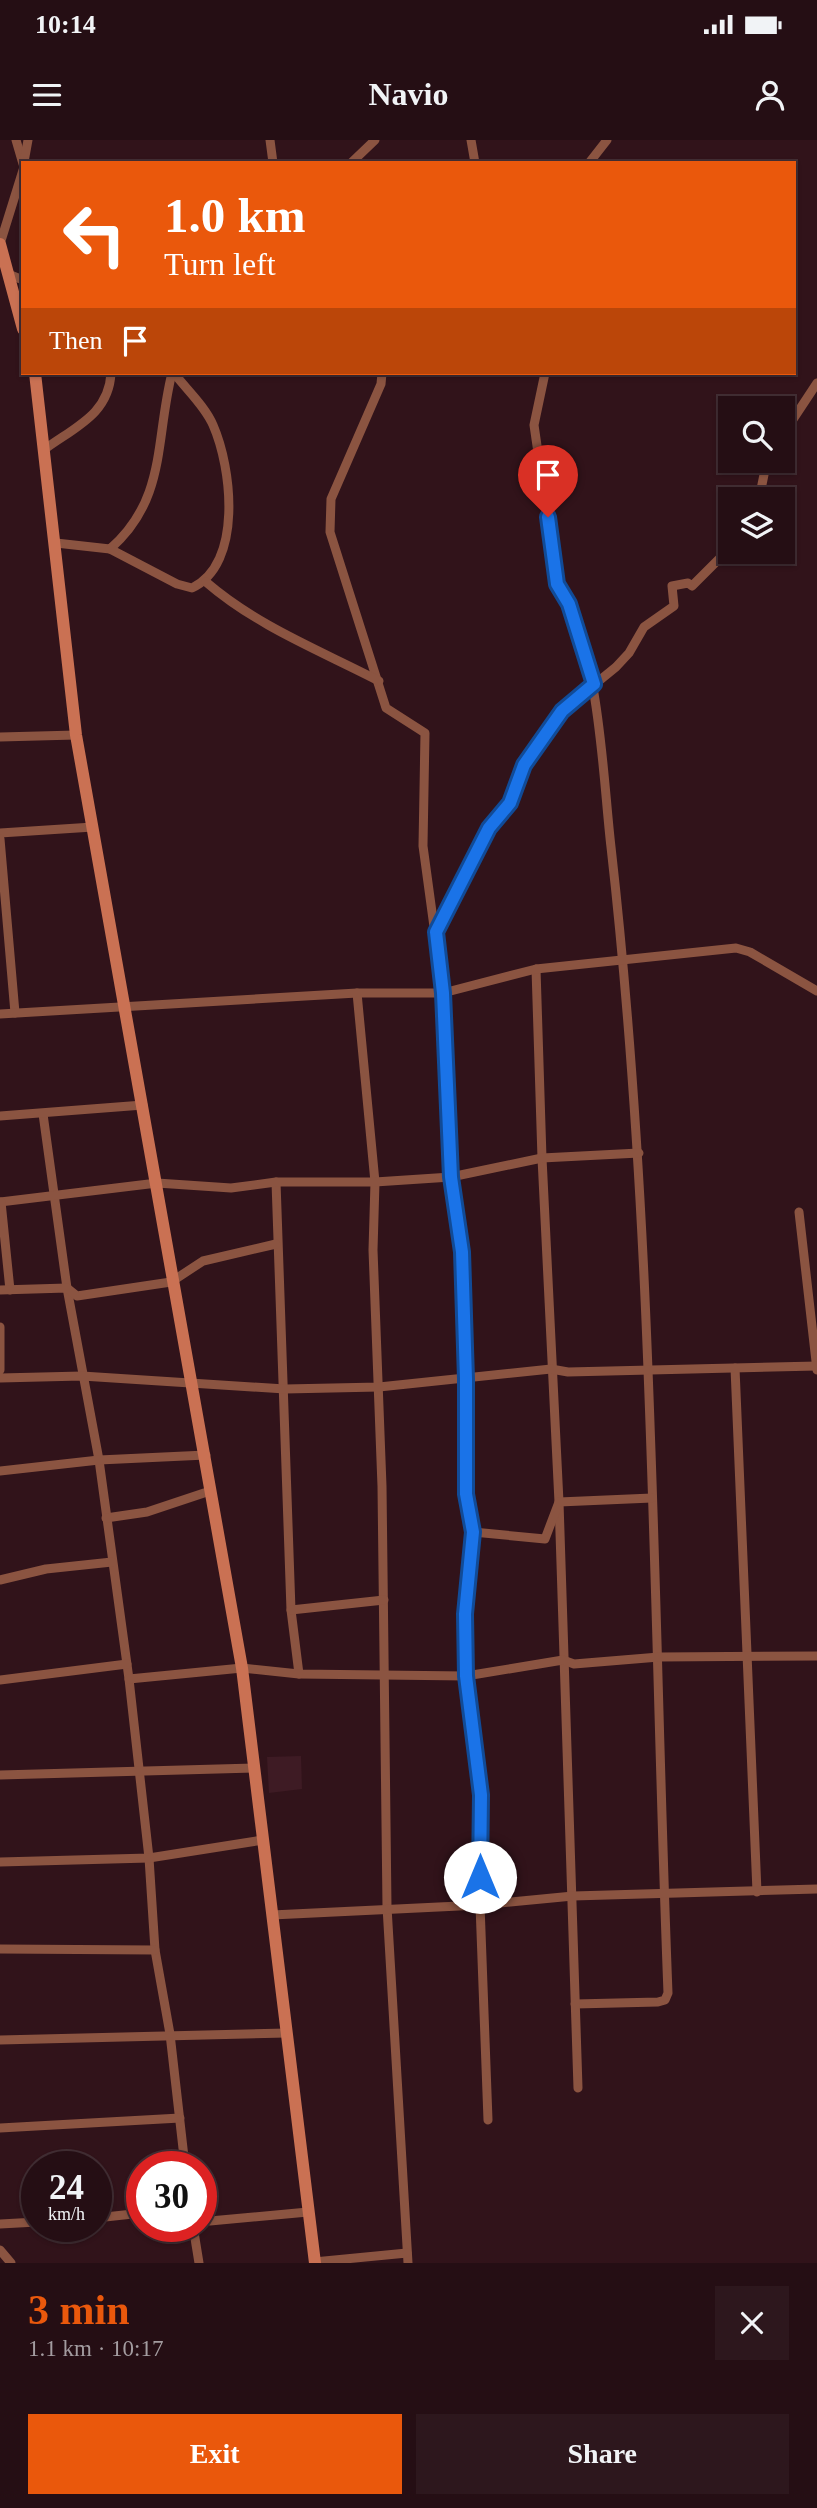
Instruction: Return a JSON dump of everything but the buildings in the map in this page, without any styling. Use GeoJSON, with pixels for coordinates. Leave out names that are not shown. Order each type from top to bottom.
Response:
{"type":"FeatureCollection","features":[{"type":"Feature","properties":{"kind":"street"},"geometry":{"type":"LineString","coordinates":[[16,140],[23,161]]}},
{"type":"Feature","properties":{"kind":"street"},"geometry":{"type":"LineString","coordinates":[[24,161],[28,140]]}},
{"type":"Feature","properties":{"kind":"street"},"geometry":{"type":"LineString","coordinates":[[270,140],[273,161]]}},
{"type":"Feature","properties":{"kind":"street"},"geometry":{"type":"LineString","coordinates":[[353,161],[375,140]]}},
{"type":"Feature","properties":{"kind":"street"},"geometry":{"type":"LineString","coordinates":[[471,140],[475,161]]}},
{"type":"Feature","properties":{"kind":"street"},"geometry":{"type":"LineString","coordinates":[[591,161],[607,140]]}},
{"type":"Feature","properties":{"kind":"street"},"geometry":{"type":"LineString","coordinates":[[21,176],[0,244],[21,323]]}},
{"type":"Feature","properties":{"kind":"street"},"geometry":{"type":"LineString","coordinates":[[8,274],[21,279]]}},
{"type":"Feature","properties":{"kind":"street"},"geometry":{"type":"LineString","coordinates":[[35,375],[76,735],[157,1183],[171,1282],[193,1384],[206,1455],[209,1492],[242,1668],[314,2262],[408,2258],[387,1907],[386,1677],[373,1250],[375,1182],[357,993]]}},
{"type":"Feature","properties":{"kind":"street"},"geometry":{"type":"LineString","coordinates":[[45,449],[101,409],[111,384],[111,375]]}},
{"type":"Feature","properties":{"kind":"street"},"geometry":{"type":"LineString","coordinates":[[110,549],[129,533],[147,501],[156,476],[173,375]]}},
{"type":"Feature","properties":{"kind":"street"},"geometry":{"type":"LineString","coordinates":[[55,543],[110,549],[177,584],[192,588],[205,582],[217,565],[230,514],[227,470],[212,423],[175,375]]}},
{"type":"Feature","properties":{"kind":"street"},"geometry":{"type":"LineString","coordinates":[[382,375],[346,469],[337,483],[330,515],[330,532],[342,578],[386,708],[425,733],[423,846],[443,993],[451,1177],[462,1252],[466,1494],[473,1532],[465,1614],[466,1676],[481,1795],[480,1905],[488,2120]]}},
{"type":"Feature","properties":{"kind":"street"},"geometry":{"type":"LineString","coordinates":[[545,375],[534,425],[555,573],[569,604],[594,684],[623,958],[639,1153],[659,1657],[668,1993],[665,2000],[575,2004]]}},
{"type":"Feature","properties":{"kind":"street"},"geometry":{"type":"LineString","coordinates":[[795,416],[817,383]]}},
{"type":"Feature","properties":{"kind":"street"},"geometry":{"type":"LineString","coordinates":[[436,932],[489,828],[510,803],[524,765],[562,711],[629,653],[644,627],[674,606],[672,586],[688,583],[692,586],[718,560]]}},
{"type":"Feature","properties":{"kind":"street"},"geometry":{"type":"LineString","coordinates":[[205,582],[229,602],[266,625],[379,681]]}},
{"type":"Feature","properties":{"kind":"street"},"geometry":{"type":"LineString","coordinates":[[0,737],[76,735]]}},
{"type":"Feature","properties":{"kind":"street"},"geometry":{"type":"LineString","coordinates":[[15,1013],[4,927],[0,836],[93,828]]}},
{"type":"Feature","properties":{"kind":"street"},"geometry":{"type":"LineString","coordinates":[[0,1014],[357,993],[443,993],[536,969],[623,958],[743,949],[817,991]]}},
{"type":"Feature","properties":{"kind":"street"},"geometry":{"type":"LineString","coordinates":[[536,969],[551,1369],[559,1502],[578,2088]]}},
{"type":"Feature","properties":{"kind":"street"},"geometry":{"type":"LineString","coordinates":[[0,1116],[143,1105]]}},
{"type":"Feature","properties":{"kind":"street"},"geometry":{"type":"LineString","coordinates":[[43,1114],[52,1197],[99,1460],[127,1664],[149,1858],[155,1950],[170,2034],[183,2151]]}},
{"type":"Feature","properties":{"kind":"street"},"geometry":{"type":"LineString","coordinates":[[10,1290],[1,1202],[157,1183],[231,1188],[276,1182],[375,1182],[451,1177],[542,1158],[639,1153]]}},
{"type":"Feature","properties":{"kind":"street"},"geometry":{"type":"LineString","coordinates":[[276,1182],[276,1244],[285,1389],[291,1610],[299,1674]]}},
{"type":"Feature","properties":{"kind":"street"},"geometry":{"type":"LineString","coordinates":[[0,1378],[82,1376],[285,1389],[379,1387],[551,1369],[568,1372],[817,1368],[799,1212]]}},
{"type":"Feature","properties":{"kind":"street"},"geometry":{"type":"LineString","coordinates":[[0,1290],[67,1288],[77,1296],[171,1282],[203,1261],[276,1244]]}},
{"type":"Feature","properties":{"kind":"street"},"geometry":{"type":"LineString","coordinates":[[0,1327],[0,1370]]}},
{"type":"Feature","properties":{"kind":"street"},"geometry":{"type":"LineString","coordinates":[[735,1368],[757,1892]]}},
{"type":"Feature","properties":{"kind":"street"},"geometry":{"type":"LineString","coordinates":[[0,1471],[99,1460],[206,1455]]}},
{"type":"Feature","properties":{"kind":"street"},"geometry":{"type":"LineString","coordinates":[[106,1518],[147,1512],[209,1492]]}},
{"type":"Feature","properties":{"kind":"street"},"geometry":{"type":"LineString","coordinates":[[559,1502],[652,1497]]}},
{"type":"Feature","properties":{"kind":"street"},"geometry":{"type":"LineString","coordinates":[[473,1532],[545,1539],[559,1502]]}},
{"type":"Feature","properties":{"kind":"street"},"geometry":{"type":"LineString","coordinates":[[0,1580],[46,1569],[112,1562]]}},
{"type":"Feature","properties":{"kind":"street"},"geometry":{"type":"LineString","coordinates":[[291,1610],[384,1600]]}},
{"type":"Feature","properties":{"kind":"street"},"geometry":{"type":"LineString","coordinates":[[129,1679],[242,1668],[299,1674],[466,1676],[563,1660],[574,1664],[659,1657],[817,1656]]}},
{"type":"Feature","properties":{"kind":"street"},"geometry":{"type":"LineString","coordinates":[[0,1680],[127,1664]]}},
{"type":"Feature","properties":{"kind":"street"},"geometry":{"type":"LineString","coordinates":[[0,1775],[254,1768]]}},
{"type":"Feature","properties":{"kind":"street"},"geometry":{"type":"LineString","coordinates":[[0,1862],[149,1858],[262,1840]]}},
{"type":"Feature","properties":{"kind":"street"},"geometry":{"type":"LineString","coordinates":[[272,1915],[387,1907],[480,1905],[573,1895],[817,1889]]}},
{"type":"Feature","properties":{"kind":"street"},"geometry":{"type":"LineString","coordinates":[[0,1949],[155,1950]]}},
{"type":"Feature","properties":{"kind":"street"},"geometry":{"type":"LineString","coordinates":[[0,2040],[286,2033]]}},
{"type":"Feature","properties":{"kind":"street"},"geometry":{"type":"LineString","coordinates":[[0,2128],[180,2118]]}},
{"type":"Feature","properties":{"kind":"street"},"geometry":{"type":"LineString","coordinates":[[217,2220],[308,2212]]}},
{"type":"Feature","properties":{"kind":"street"},"geometry":{"type":"LineString","coordinates":[[0,2224],[21,2223]]}},
{"type":"Feature","properties":{"kind":"street"},"geometry":{"type":"LineString","coordinates":[[196,2242],[199,2263]]}},
{"type":"Feature","properties":{"kind":"street"},"geometry":{"type":"LineString","coordinates":[[0,2250],[11,2263]]}},
{"type":"Feature","properties":{"kind":"shaded area"},"geometry":{"type":"Polygon","coordinates":[[[301,1756],[302,1789],[269,1793],[267,1757],[301,1756]]]}},
{"type":"Feature","properties":{"kind":"route"},"geometry":{"type":"LineString","coordinates":[[480,1877],[481,1795],[466,1676],[465,1614],[473,1532],[466,1494],[462,1252],[451,1177],[443,993],[436,932],[489,828],[506,811],[524,765],[562,711],[594,684],[569,604],[557,584],[548,517]]}}]}
